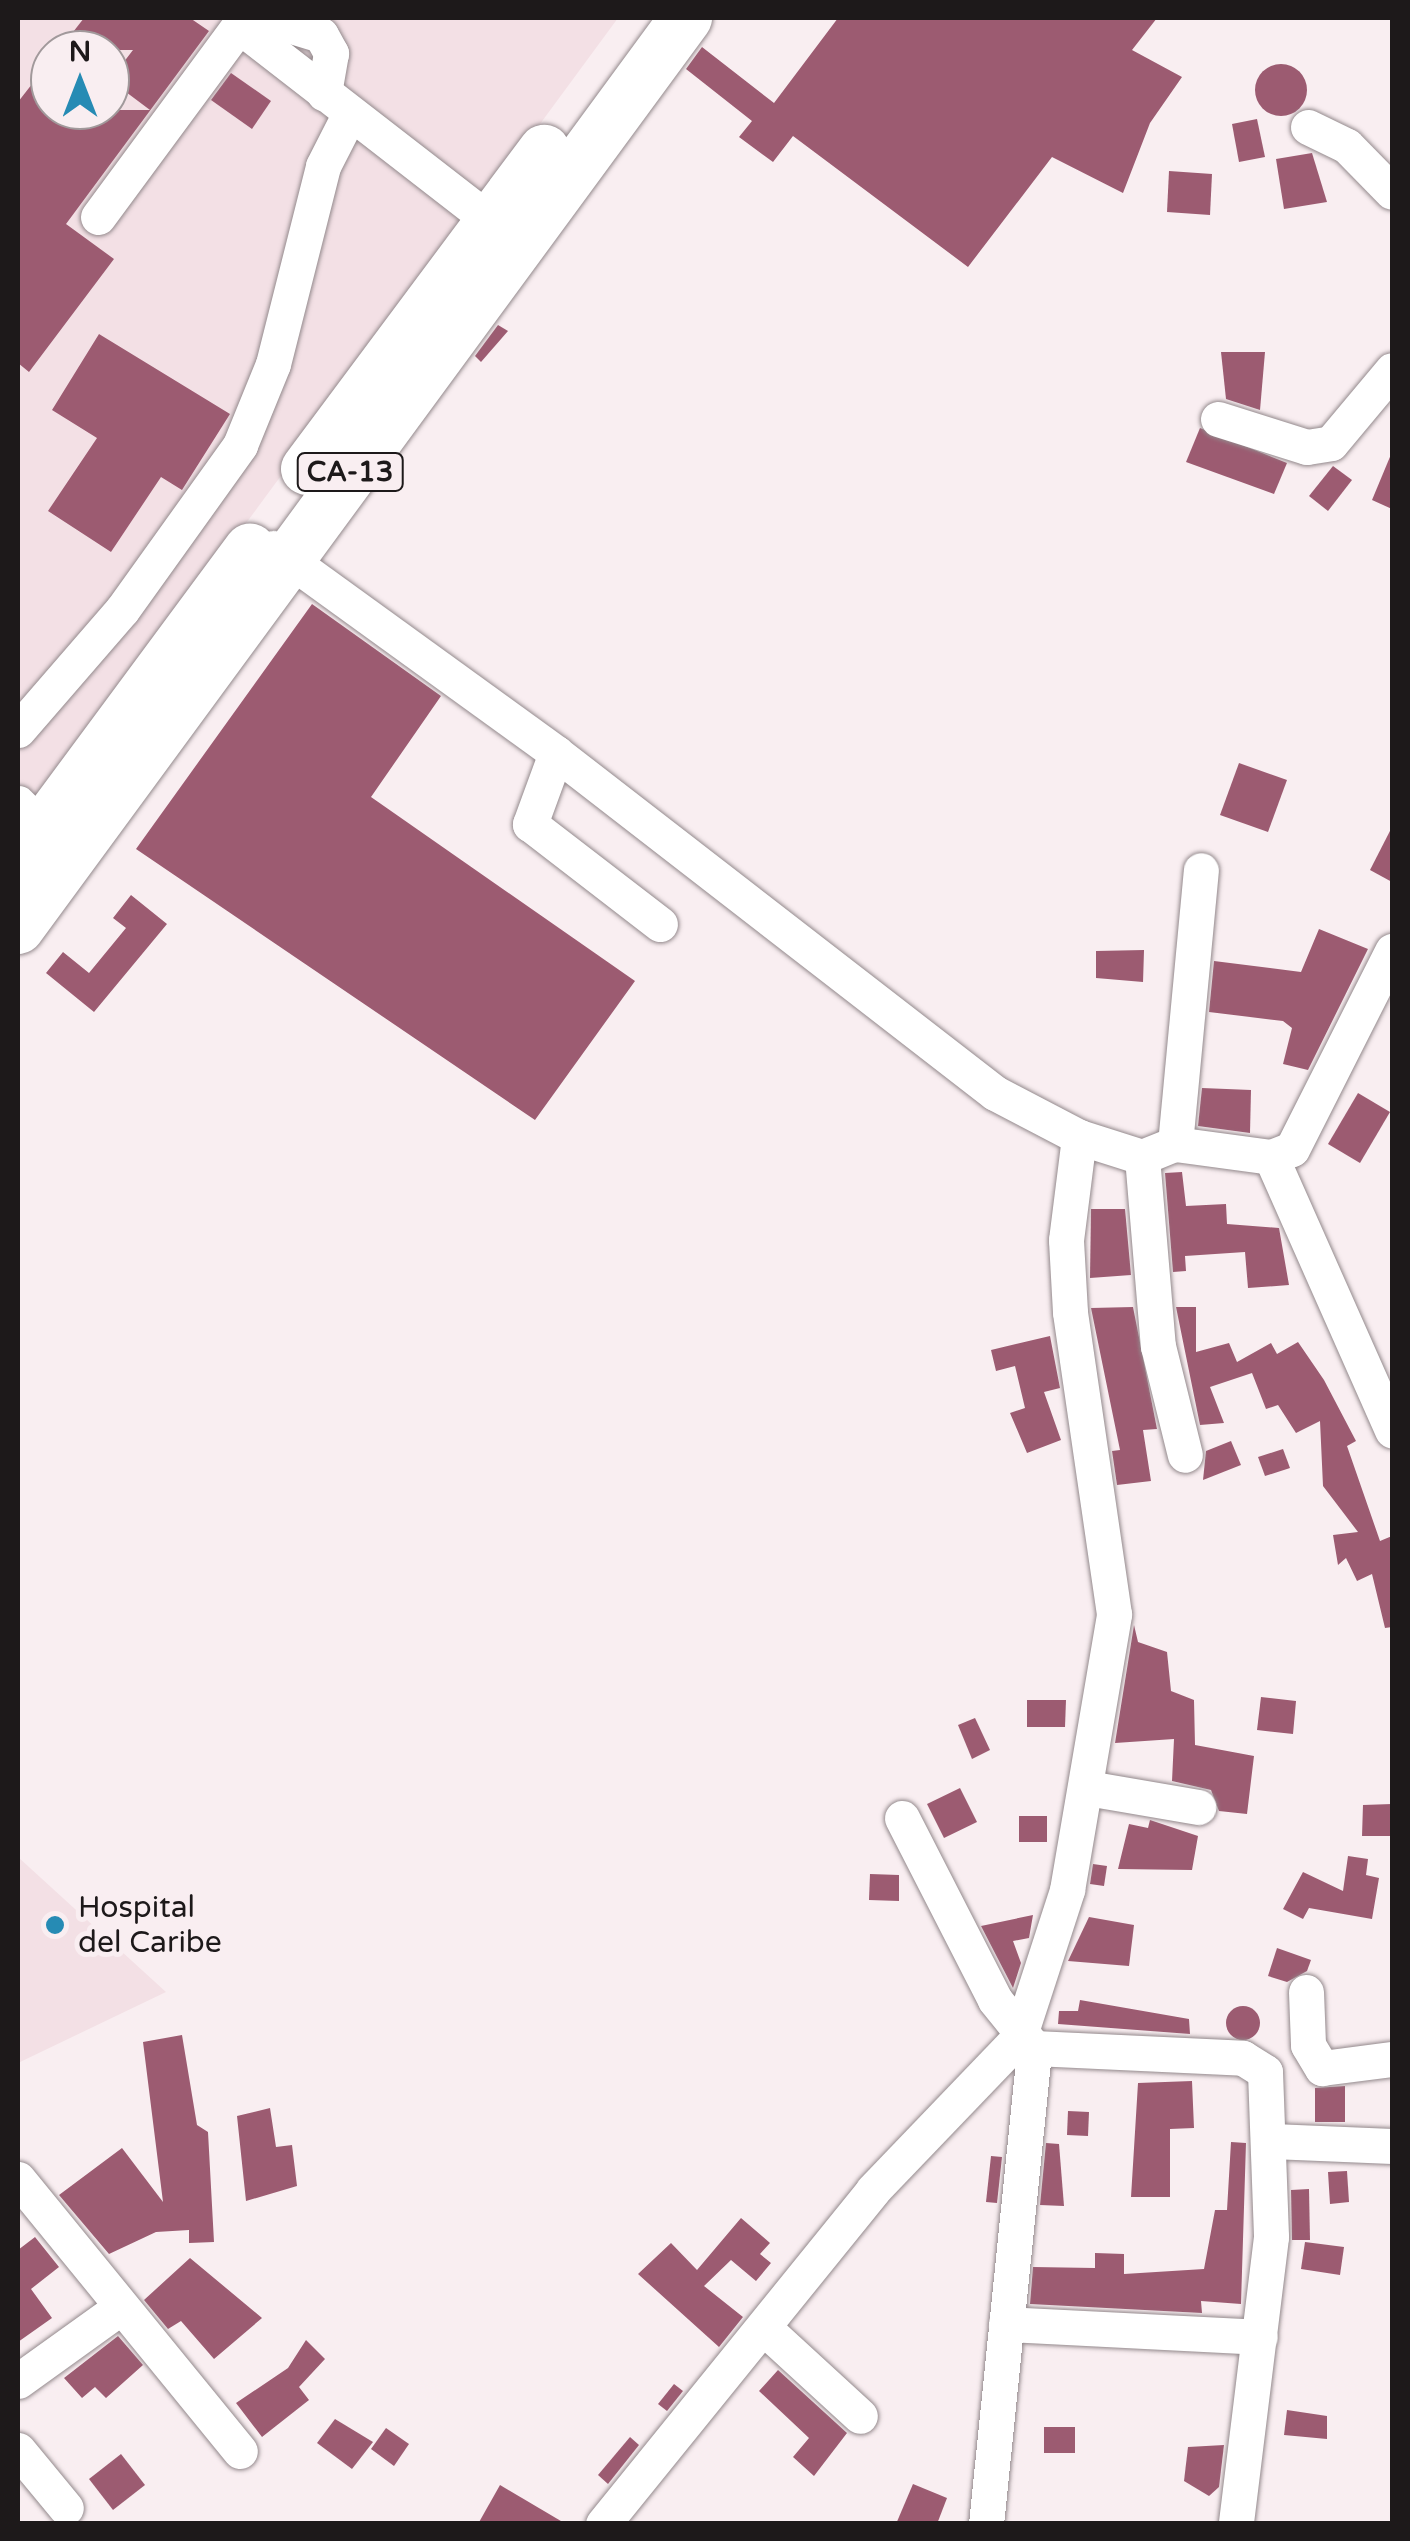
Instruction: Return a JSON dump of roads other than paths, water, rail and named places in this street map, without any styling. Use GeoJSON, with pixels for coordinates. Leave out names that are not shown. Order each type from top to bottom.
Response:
{"type":"FeatureCollection","features":[{"type":"Feature","properties":{"kind":"highway","name":"CA-13"},"geometry":{"type":"LineString","coordinates":[[18,928],[490,221],[644,18]]}},
{"type":"Feature","properties":{"kind":"highway","name":"CA-13"},"geometry":{"type":"LineString","coordinates":[[26,831],[273,547],[686,18]]}},
{"type":"Feature","properties":{"kind":"street"},"geometry":{"type":"LineString","coordinates":[[98,217],[239,26],[490,221]]}},
{"type":"Feature","properties":{"kind":"street"},"geometry":{"type":"LineString","coordinates":[[18,730],[122,610],[240,445],[273,364],[336,104]]}},
{"type":"Feature","properties":{"kind":"street"},"geometry":{"type":"LineString","coordinates":[[1308,127],[1347,146],[1392,192]]}},
{"type":"Feature","properties":{"kind":"street"},"geometry":{"type":"LineString","coordinates":[[1218,419],[1306,447],[1331,443],[1392,370]]}},
{"type":"Feature","properties":{"kind":"street"},"geometry":{"type":"LineString","coordinates":[[273,547],[556,753],[995,1093],[1079,1136],[1142,1157],[1175,1144],[1271,1157],[1308,1132],[1388,965]]}},
{"type":"Feature","properties":{"kind":"street"},"geometry":{"type":"LineString","coordinates":[[556,753],[530,824],[660,924]]}},
{"type":"Feature","properties":{"kind":"street"},"geometry":{"type":"LineString","coordinates":[[1175,1144],[1200,870]]}},
{"type":"Feature","properties":{"kind":"street"},"geometry":{"type":"LineString","coordinates":[[1388,965],[1392,1014]]}},
{"type":"Feature","properties":{"kind":"street"},"geometry":{"type":"LineString","coordinates":[[986,2524],[1027,2043],[1067,1890],[1114,1614],[1070,1312],[1066,1240],[1079,1136]]}},
{"type":"Feature","properties":{"kind":"street"},"geometry":{"type":"LineString","coordinates":[[1142,1157],[1158,1346],[1185,1454]]}},
{"type":"Feature","properties":{"kind":"street"},"geometry":{"type":"LineString","coordinates":[[1271,1157],[1392,1430]]}},
{"type":"Feature","properties":{"kind":"street"},"geometry":{"type":"LineString","coordinates":[[1087,1788],[1198,1807]]}},
{"type":"Feature","properties":{"kind":"street"},"geometry":{"type":"LineString","coordinates":[[902,1818],[1027,2043]]}},
{"type":"Feature","properties":{"kind":"street"},"geometry":{"type":"LineString","coordinates":[[1306,1992],[1308,2045],[1322,2068],[1392,2059]]}},
{"type":"Feature","properties":{"kind":"street"},"geometry":{"type":"LineString","coordinates":[[602,2524],[873,2190],[1027,2043],[1256,2061],[1272,2141],[1260,2336],[1236,2524]]}},
{"type":"Feature","properties":{"kind":"street"},"geometry":{"type":"LineString","coordinates":[[1272,2141],[1392,2146]]}},
{"type":"Feature","properties":{"kind":"street"},"geometry":{"type":"LineString","coordinates":[[18,2180],[240,2451]]}},
{"type":"Feature","properties":{"kind":"street"},"geometry":{"type":"LineString","coordinates":[[18,2381],[121,2307]]}},
{"type":"Feature","properties":{"kind":"street"},"geometry":{"type":"LineString","coordinates":[[1006,2324],[1260,2336]]}},
{"type":"Feature","properties":{"kind":"street"},"geometry":{"type":"LineString","coordinates":[[764,2328],[860,2416]]}},
{"type":"Feature","properties":{"kind":"street"},"geometry":{"type":"LineString","coordinates":[[18,2450],[66,2508]]}},
{"type":"Feature","properties":{"kind":"place","name":"Hospital del Caribe"},"geometry":{"type":"Point","coordinates":[55,1925]}}]}
